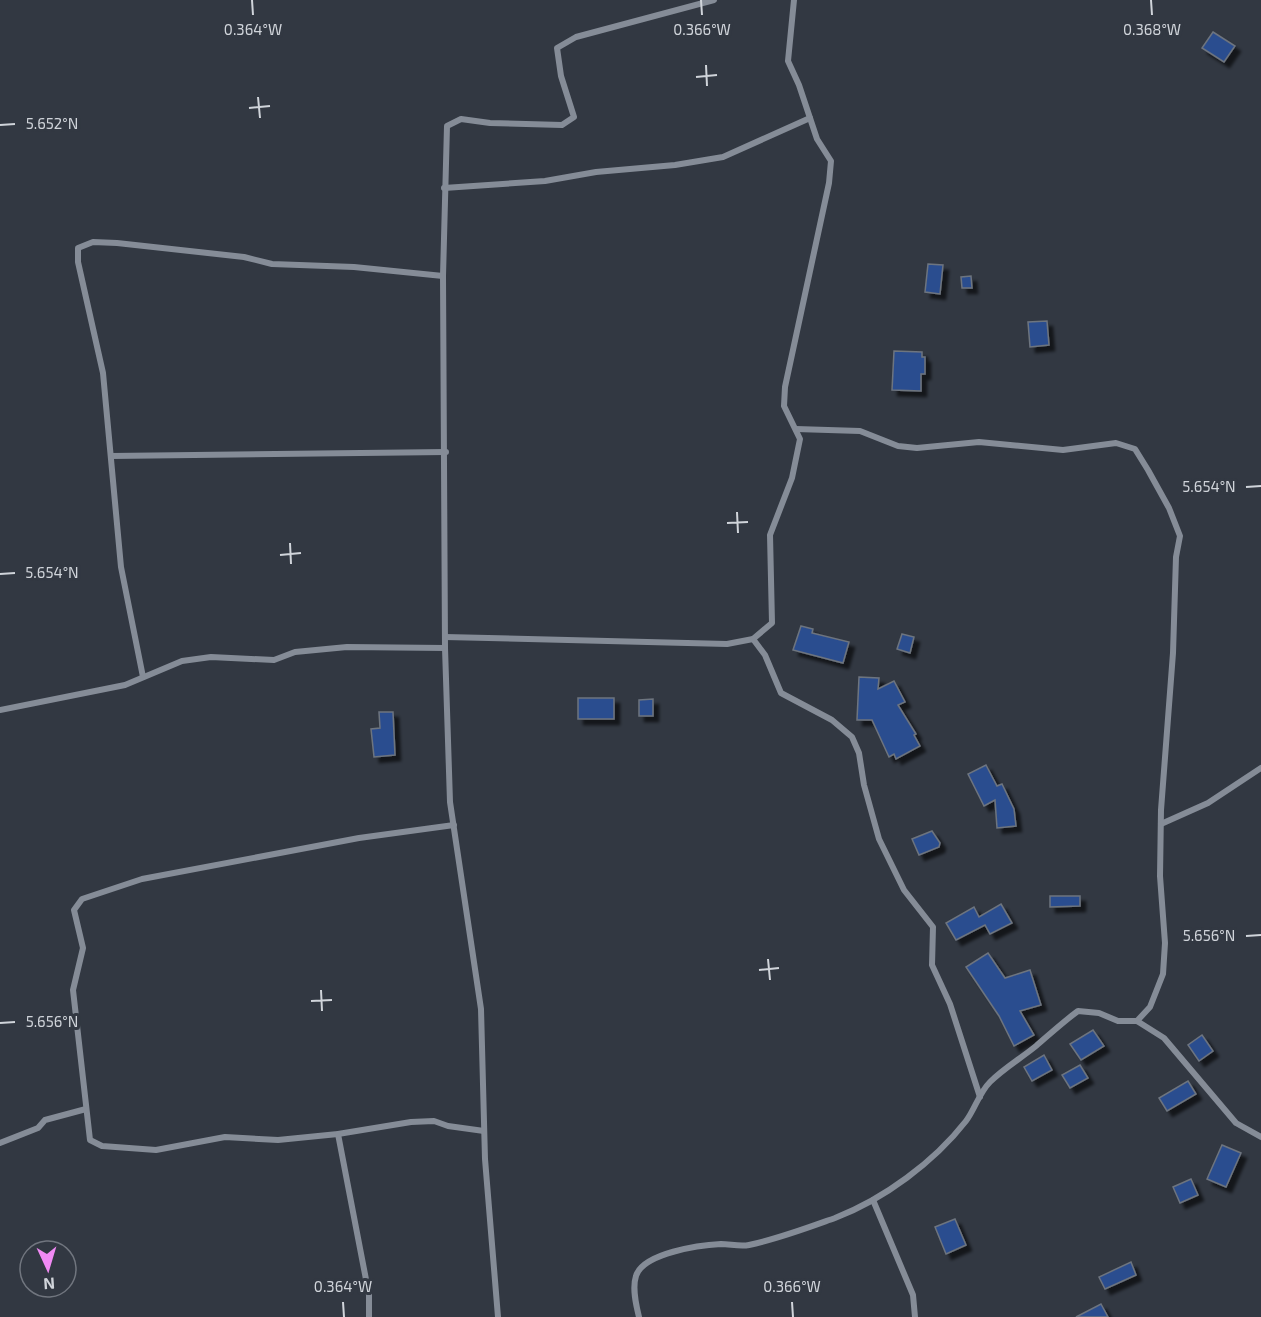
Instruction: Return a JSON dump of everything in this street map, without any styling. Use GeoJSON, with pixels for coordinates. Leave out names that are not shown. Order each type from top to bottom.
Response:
{"type":"FeatureCollection","features":[{"type":"Feature","properties":{"kind":"street"},"geometry":{"type":"LineString","coordinates":[[498,1317],[484,1131],[481,1009],[450,802],[445,637],[444,188],[447,126],[461,119],[490,123],[562,125],[574,117],[561,76],[557,48],[576,37],[714,0]]}},
{"type":"Feature","properties":{"kind":"street"},"geometry":{"type":"LineString","coordinates":[[445,637],[727,644],[753,639],[772,623],[770,535],[792,478],[800,439],[784,406],[785,387],[829,183],[831,160],[817,139],[799,85],[788,61],[794,0]]}},
{"type":"Feature","properties":{"kind":"street"},"geometry":{"type":"LineString","coordinates":[[444,188],[545,181],[596,172],[675,165],[723,157],[810,118]]}},
{"type":"Feature","properties":{"kind":"street"},"geometry":{"type":"LineString","coordinates":[[143,677],[121,567],[103,373],[78,262],[78,248],[93,242],[117,243],[244,257],[272,264],[354,267],[444,276]]}},
{"type":"Feature","properties":{"kind":"street"},"geometry":{"type":"LineString","coordinates":[[796,429],[860,431],[898,446],[917,448],[979,442],[1063,450],[1116,443],[1135,449],[1169,508],[1180,536],[1176,557],[1173,653],[1161,824],[1160,876],[1165,943],[1163,974],[1150,1007],[1137,1021]]}},
{"type":"Feature","properties":{"kind":"street"},"geometry":{"type":"LineString","coordinates":[[111,456],[446,452]]}},
{"type":"Feature","properties":{"kind":"street"},"geometry":{"type":"LineString","coordinates":[[753,639],[765,655],[781,693],[832,720],[852,737],[859,753],[879,839],[904,890],[933,927],[932,965],[950,1004],[980,1097]]}},
{"type":"Feature","properties":{"kind":"street"},"geometry":{"type":"LineString","coordinates":[[0,711],[98,692],[182,661],[211,657],[274,660],[295,652],[346,647],[446,648]]}},
{"type":"Feature","properties":{"kind":"street"},"geometry":{"type":"LineString","coordinates":[[1161,824],[1208,803],[1261,768]]}},
{"type":"Feature","properties":{"kind":"street"},"geometry":{"type":"LineString","coordinates":[[454,825],[359,838],[142,879],[82,899],[74,910],[83,948],[73,990],[90,1140],[102,1146],[127,1150],[156,1150],[225,1137],[278,1140],[338,1134],[422,1121],[484,1131]]}},
{"type":"Feature","properties":{"kind":"street"},"geometry":{"type":"LineString","coordinates":[[639,1317],[636,1302],[636,1276],[644,1263],[660,1256],[722,1244],[746,1246],[817,1224],[873,1200],[892,1188],[933,1154],[966,1121],[987,1084],[1078,1011],[1099,1013],[1118,1021],[1137,1021],[1164,1038],[1236,1123],[1261,1137]]}},
{"type":"Feature","properties":{"kind":"street"},"geometry":{"type":"LineString","coordinates":[[0,1143],[38,1128],[45,1120],[86,1109]]}},
{"type":"Feature","properties":{"kind":"street"},"geometry":{"type":"LineString","coordinates":[[338,1134],[369,1295],[369,1317]]}},
{"type":"Feature","properties":{"kind":"street"},"geometry":{"type":"LineString","coordinates":[[873,1200],[913,1295],[915,1317]]}},
{"type":"Feature","properties":{"kind":"building"},"geometry":{"type":"Polygon","coordinates":[[[1213,32],[1235,46],[1224,62],[1202,48],[1213,32]]]}},
{"type":"Feature","properties":{"kind":"building"},"geometry":{"type":"Polygon","coordinates":[[[928,264],[943,265],[940,294],[925,292],[928,264]]]}},
{"type":"Feature","properties":{"kind":"building"},"geometry":{"type":"Polygon","coordinates":[[[971,276],[972,288],[962,288],[961,277],[971,276]]]}},
{"type":"Feature","properties":{"kind":"building"},"geometry":{"type":"Polygon","coordinates":[[[1047,321],[1049,345],[1030,347],[1028,322],[1047,321]]]}},
{"type":"Feature","properties":{"kind":"building"},"geometry":{"type":"Polygon","coordinates":[[[894,351],[922,352],[922,357],[925,357],[925,374],[921,374],[921,391],[892,390],[894,351]]]}},
{"type":"Feature","properties":{"kind":"building"},"geometry":{"type":"Polygon","coordinates":[[[801,626],[813,629],[812,633],[849,642],[843,663],[793,650],[801,626]]]}},
{"type":"Feature","properties":{"kind":"building"},"geometry":{"type":"Polygon","coordinates":[[[902,634],[914,637],[910,653],[897,649],[902,634]]]}},
{"type":"Feature","properties":{"kind":"building"},"geometry":{"type":"Polygon","coordinates":[[[859,677],[879,678],[878,689],[894,681],[905,702],[898,705],[916,734],[914,735],[920,746],[896,759],[894,754],[889,757],[872,720],[857,720],[859,677]]]}},
{"type":"Feature","properties":{"kind":"building"},"geometry":{"type":"Polygon","coordinates":[[[578,698],[614,698],[614,719],[578,719],[578,698]]]}},
{"type":"Feature","properties":{"kind":"building"},"geometry":{"type":"Polygon","coordinates":[[[653,699],[653,716],[639,716],[639,700],[653,699]]]}},
{"type":"Feature","properties":{"kind":"building"},"geometry":{"type":"Polygon","coordinates":[[[379,712],[393,712],[395,755],[374,757],[371,729],[380,728],[379,712]]]}},
{"type":"Feature","properties":{"kind":"building"},"geometry":{"type":"Polygon","coordinates":[[[986,765],[997,786],[1002,784],[1014,809],[1016,826],[997,828],[995,800],[984,806],[968,774],[986,765]]]}},
{"type":"Feature","properties":{"kind":"building"},"geometry":{"type":"Polygon","coordinates":[[[932,831],[940,843],[939,847],[919,855],[912,839],[932,831]]]}},
{"type":"Feature","properties":{"kind":"building"},"geometry":{"type":"Polygon","coordinates":[[[1050,896],[1080,896],[1080,906],[1050,907],[1050,896]]]}},
{"type":"Feature","properties":{"kind":"building"},"geometry":{"type":"Polygon","coordinates":[[[1001,904],[1012,923],[990,934],[985,925],[956,940],[946,923],[974,907],[979,917],[1001,904]]]}},
{"type":"Feature","properties":{"kind":"building"},"geometry":{"type":"Polygon","coordinates":[[[988,953],[1005,978],[1030,970],[1041,1005],[1020,1011],[1034,1035],[1014,1046],[999,1016],[966,967],[988,953]]]}},
{"type":"Feature","properties":{"kind":"building"},"geometry":{"type":"Polygon","coordinates":[[[1093,1030],[1104,1046],[1081,1060],[1070,1044],[1093,1030]]]}},
{"type":"Feature","properties":{"kind":"building"},"geometry":{"type":"Polygon","coordinates":[[[1202,1035],[1213,1051],[1199,1061],[1188,1045],[1202,1035]]]}},
{"type":"Feature","properties":{"kind":"building"},"geometry":{"type":"Polygon","coordinates":[[[1044,1055],[1052,1070],[1032,1081],[1024,1067],[1044,1055]]]}},
{"type":"Feature","properties":{"kind":"building"},"geometry":{"type":"Polygon","coordinates":[[[1080,1065],[1088,1078],[1070,1088],[1062,1075],[1080,1065]]]}},
{"type":"Feature","properties":{"kind":"building"},"geometry":{"type":"Polygon","coordinates":[[[1188,1081],[1196,1094],[1167,1111],[1159,1098],[1188,1081]]]}},
{"type":"Feature","properties":{"kind":"building"},"geometry":{"type":"Polygon","coordinates":[[[1222,1145],[1241,1153],[1226,1187],[1207,1179],[1222,1145]]]}},
{"type":"Feature","properties":{"kind":"building"},"geometry":{"type":"Polygon","coordinates":[[[1191,1179],[1198,1195],[1180,1203],[1173,1187],[1191,1179]]]}},
{"type":"Feature","properties":{"kind":"building"},"geometry":{"type":"Polygon","coordinates":[[[955,1219],[966,1245],[946,1254],[935,1227],[955,1219]]]}},
{"type":"Feature","properties":{"kind":"building"},"geometry":{"type":"Polygon","coordinates":[[[1131,1262],[1136,1275],[1105,1289],[1099,1277],[1131,1262]]]}},
{"type":"Feature","properties":{"kind":"building"},"geometry":{"type":"Polygon","coordinates":[[[1101,1304],[1108,1317],[1076,1317],[1101,1304]]]}}]}
